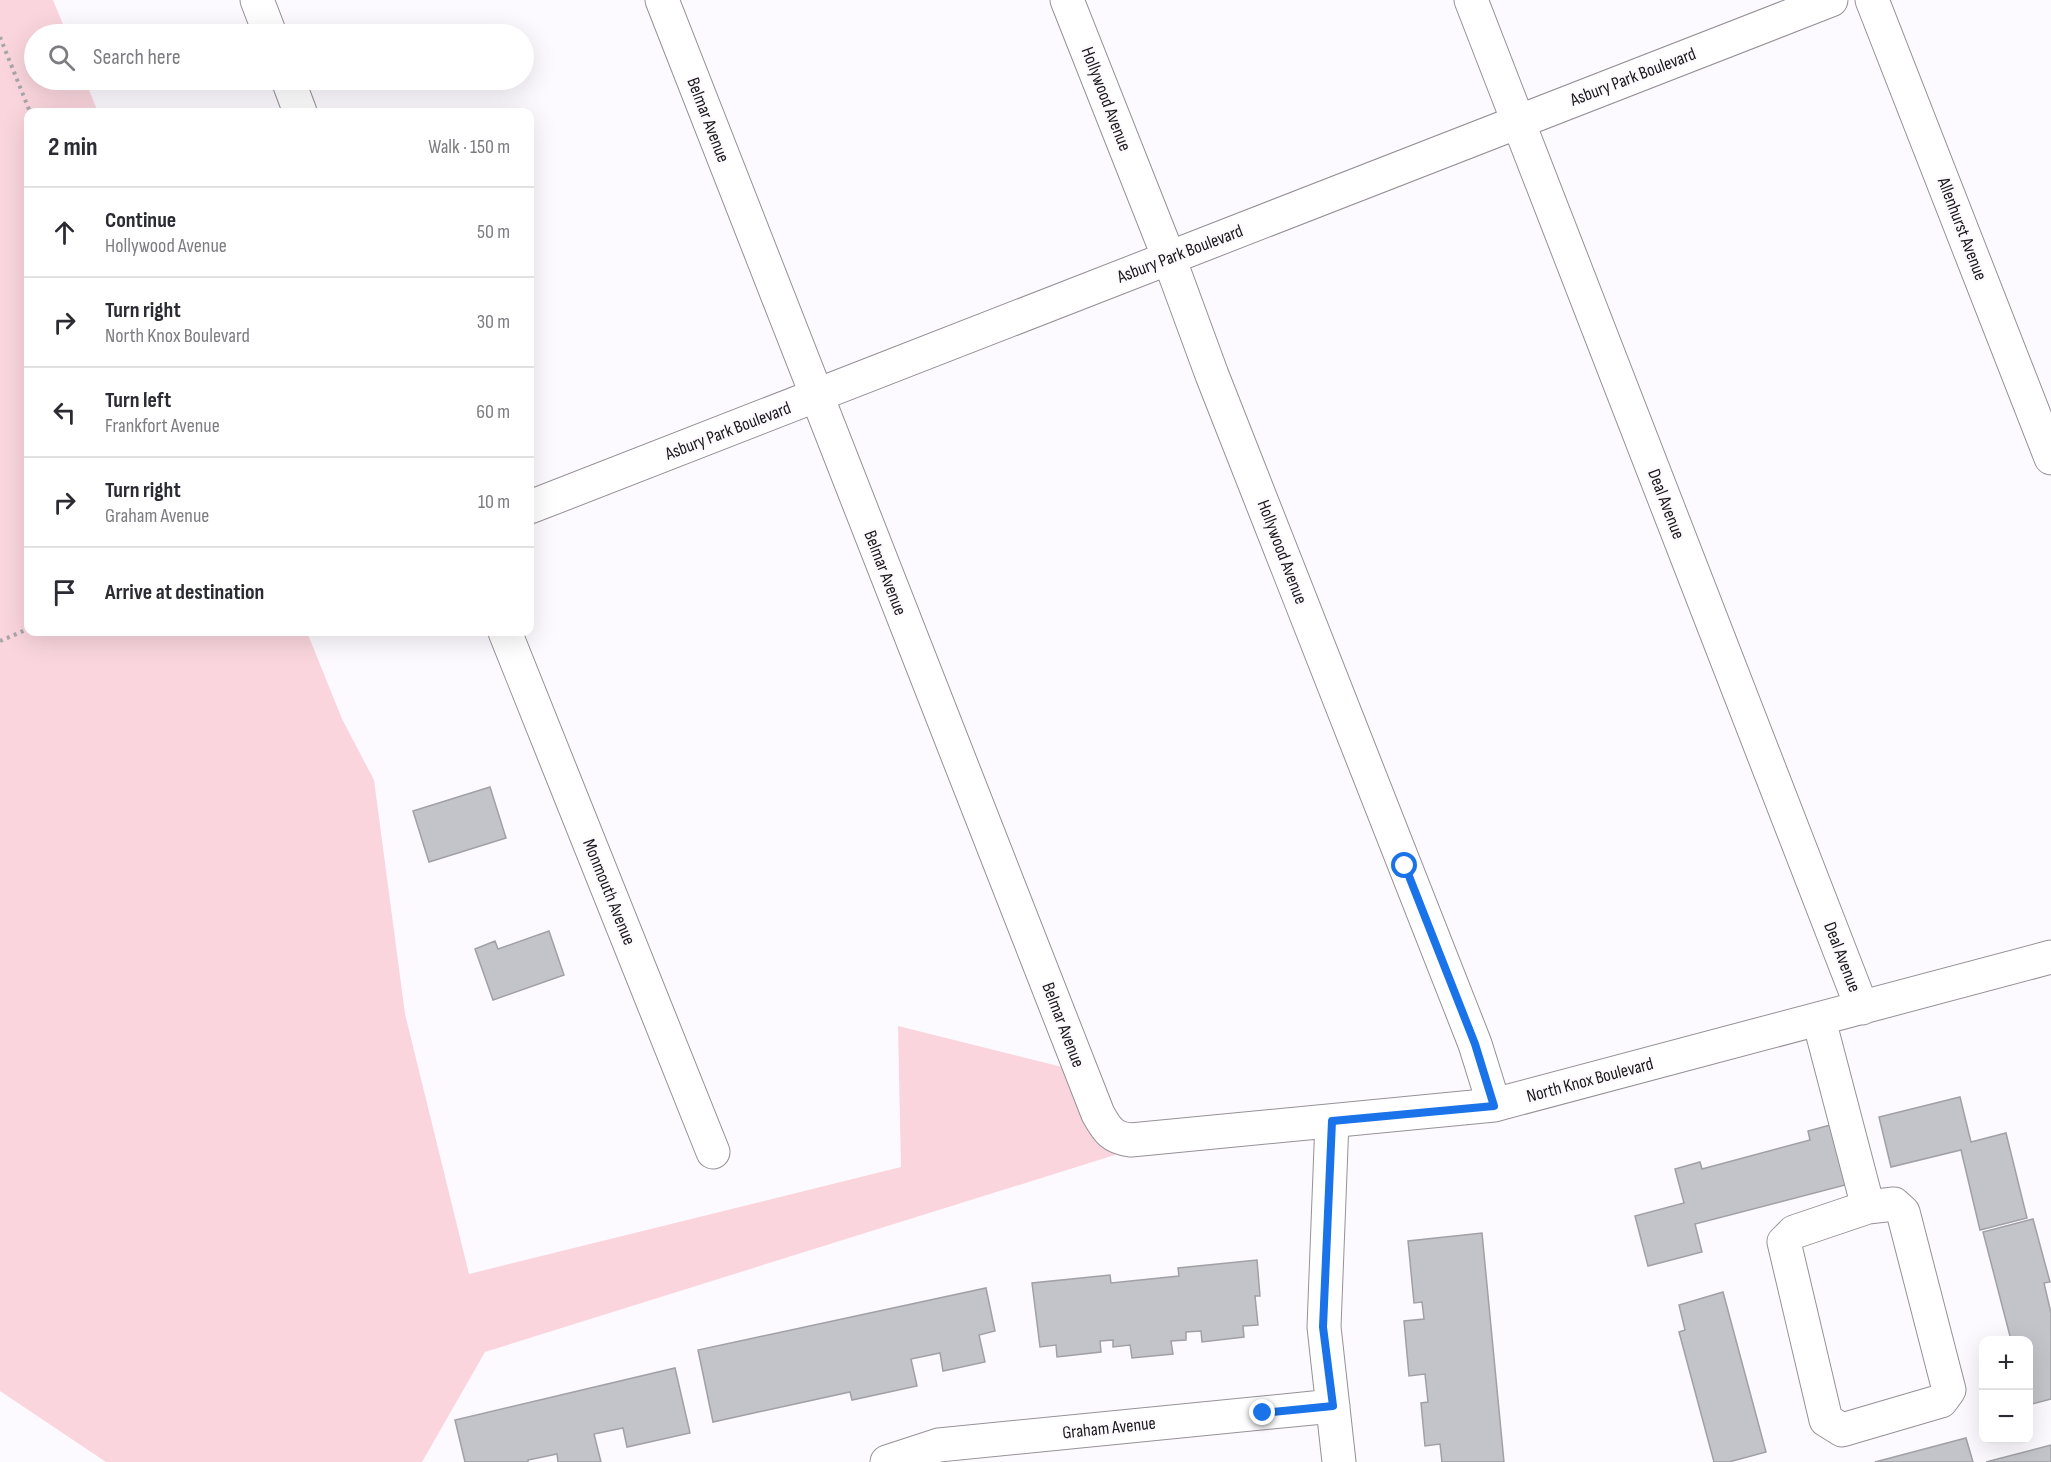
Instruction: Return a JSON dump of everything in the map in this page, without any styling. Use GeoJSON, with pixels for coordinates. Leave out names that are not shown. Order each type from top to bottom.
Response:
{"type":"FeatureCollection","features":[{"type":"Feature","properties":{"kind":"street"},"geometry":{"type":"LineString","coordinates":[[257,0],[266,24]]}},
{"type":"Feature","properties":{"kind":"street","name":"Belmar Avenue"},"geometry":{"type":"LineString","coordinates":[[662,0],[1098,1114],[1110,1134],[1119,1139]]}},
{"type":"Feature","properties":{"kind":"street","name":"Hollywood Avenue"},"geometry":{"type":"LineString","coordinates":[[1067,0],[1475,1044],[1494,1106]]}},
{"type":"Feature","properties":{"kind":"street","name":"Deal Avenue"},"geometry":{"type":"LineString","coordinates":[[1471,0],[1862,1008]]}},
{"type":"Feature","properties":{"kind":"street","name":"Asbury Park Boulevard"},"geometry":{"type":"LineString","coordinates":[[534,505],[1831,0]]}},
{"type":"Feature","properties":{"kind":"street","name":"Allenhurst Avenue"},"geometry":{"type":"LineString","coordinates":[[1872,0],[2051,458]]}},
{"type":"Feature","properties":{"kind":"street"},"geometry":{"type":"LineString","coordinates":[[292,90],[298,108]]}},
{"type":"Feature","properties":{"kind":"street","name":"Monmouth Avenue"},"geometry":{"type":"LineString","coordinates":[[507,636],[713,1152]]}},
{"type":"Feature","properties":{"kind":"street","name":"North Knox Boulevard"},"geometry":{"type":"LineString","coordinates":[[1119,1139],[1131,1140],[1494,1106],[2051,957]]}},
{"type":"Feature","properties":{"kind":"street"},"geometry":{"type":"LineString","coordinates":[[1819,1020],[1868,1207]]}},
{"type":"Feature","properties":{"kind":"street"},"geometry":{"type":"LineString","coordinates":[[1332,1121],[1323,1327],[1339,1462]]}},
{"type":"Feature","properties":{"kind":"street"},"geometry":{"type":"LineString","coordinates":[[1894,1204],[1903,1212],[1948,1389],[1941,1401],[1842,1430],[1826,1420],[1784,1242],[1794,1232],[1868,1207],[1894,1204]]}},
{"type":"Feature","properties":{"kind":"street","name":"Graham Avenue"},"geometry":{"type":"LineString","coordinates":[[887,1462],[939,1445],[1333,1406]]}},
{"type":"Feature","properties":{"kind":"path"},"geometry":{"type":"LineString","coordinates":[[0,37],[28,108]]}},
{"type":"Feature","properties":{"kind":"path"},"geometry":{"type":"LineString","coordinates":[[0,641],[24,631]]}},
{"type":"Feature","properties":{"kind":"shaded area"},"geometry":{"type":"Polygon","coordinates":[[[0,0],[53,0],[63,24],[24,24],[24,90],[89,90],[96,108],[24,108],[24,636],[309,636],[342,719],[374,780],[405,1014],[469,1274],[901,1167],[898,1026],[1074,1070],[1118,1154],[485,1352],[422,1462],[106,1462],[0,1391],[0,0]]]}},
{"type":"Feature","properties":{"kind":"building"},"geometry":{"type":"Polygon","coordinates":[[[490,787],[506,838],[429,862],[413,811],[490,787]]]}},
{"type":"Feature","properties":{"kind":"building"},"geometry":{"type":"Polygon","coordinates":[[[549,931],[564,975],[493,1000],[475,949],[495,941],[498,949],[549,931]]]}},
{"type":"Feature","properties":{"kind":"building"},"geometry":{"type":"Polygon","coordinates":[[[1960,1097],[1971,1142],[2006,1133],[2027,1218],[1980,1230],[1961,1150],[1891,1167],[1879,1117],[1960,1097]]]}},
{"type":"Feature","properties":{"kind":"building"},"geometry":{"type":"Polygon","coordinates":[[[1834,1124],[1849,1184],[1695,1224],[1702,1252],[1648,1266],[1635,1216],[1684,1203],[1675,1169],[1700,1162],[1702,1169],[1810,1140],[1808,1131],[1834,1124]]]}},
{"type":"Feature","properties":{"kind":"building"},"geometry":{"type":"Polygon","coordinates":[[[2033,1219],[2050,1282],[2044,1283],[2051,1313],[2051,1399],[2033,1404],[2033,1336],[2010,1336],[1983,1232],[2033,1219]]]}},
{"type":"Feature","properties":{"kind":"building"},"geometry":{"type":"Polygon","coordinates":[[[1482,1233],[1504,1462],[1442,1462],[1440,1444],[1425,1446],[1421,1403],[1428,1402],[1425,1374],[1409,1376],[1404,1321],[1424,1319],[1422,1302],[1414,1303],[1408,1241],[1482,1233]]]}},
{"type":"Feature","properties":{"kind":"building"},"geometry":{"type":"Polygon","coordinates":[[[1257,1260],[1260,1296],[1255,1296],[1258,1325],[1243,1326],[1244,1337],[1202,1342],[1201,1331],[1186,1332],[1186,1340],[1171,1341],[1173,1354],[1132,1358],[1130,1345],[1113,1347],[1113,1340],[1100,1341],[1101,1352],[1057,1357],[1056,1345],[1040,1347],[1032,1283],[1110,1275],[1111,1283],[1179,1276],[1178,1268],[1257,1260]]]}},
{"type":"Feature","properties":{"kind":"building"},"geometry":{"type":"Polygon","coordinates":[[[986,1288],[995,1331],[979,1335],[985,1362],[943,1371],[940,1353],[911,1359],[917,1386],[852,1400],[850,1392],[713,1422],[698,1350],[986,1288]]]}},
{"type":"Feature","properties":{"kind":"building"},"geometry":{"type":"Polygon","coordinates":[[[1723,1292],[1766,1452],[1729,1462],[1714,1462],[1679,1332],[1685,1330],[1679,1305],[1723,1292]]]}},
{"type":"Feature","properties":{"kind":"building"},"geometry":{"type":"Polygon","coordinates":[[[675,1368],[690,1433],[627,1447],[623,1428],[594,1434],[601,1462],[558,1462],[557,1454],[528,1460],[528,1462],[465,1462],[455,1420],[675,1368]]]}},
{"type":"Feature","properties":{"kind":"building"},"geometry":{"type":"Polygon","coordinates":[[[1966,1438],[1973,1462],[1875,1462],[1966,1438]]]}},
{"type":"Feature","properties":{"kind":"building"},"geometry":{"type":"Polygon","coordinates":[[[2051,1445],[2051,1462],[1986,1462],[2051,1445]]]}},
{"type":"Feature","properties":{"kind":"route"},"geometry":{"type":"LineString","coordinates":[[1263,1413],[1333,1406],[1323,1327],[1332,1121],[1494,1106],[1475,1044],[1405,866]]}}]}
